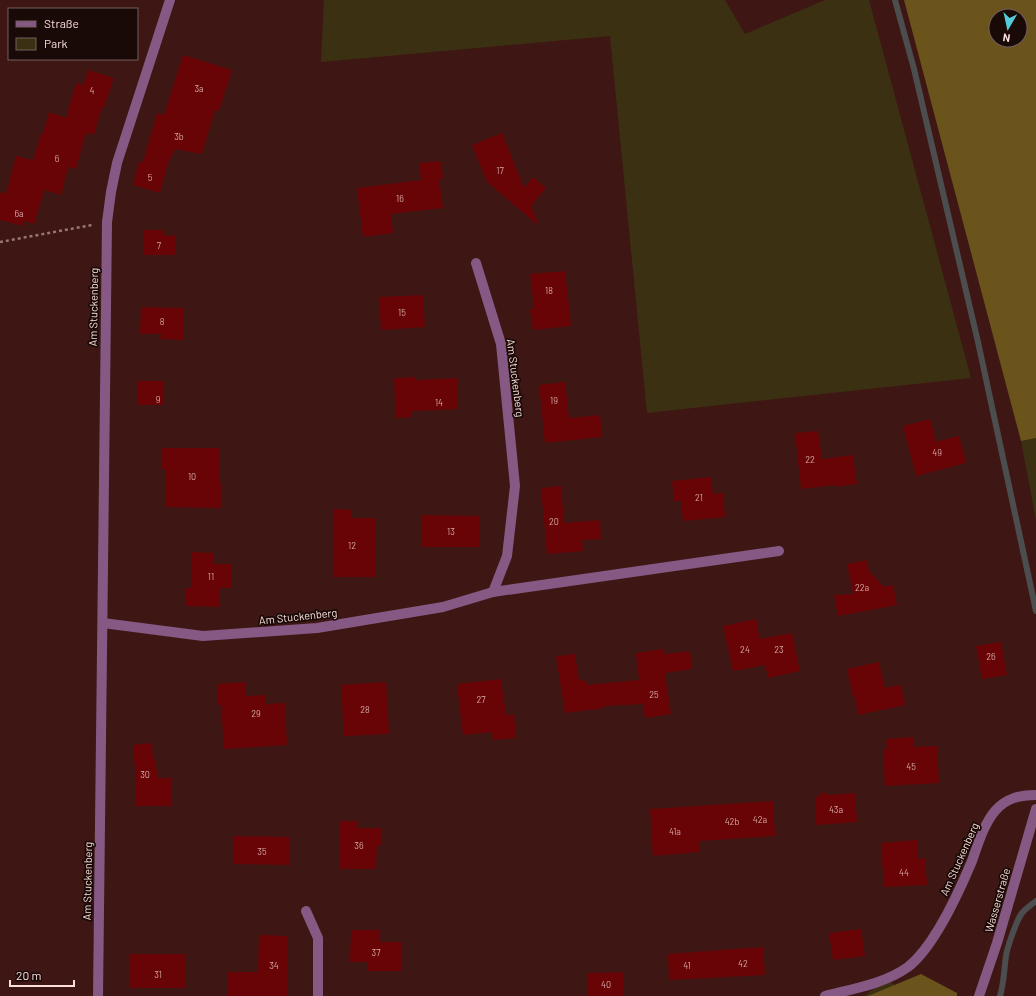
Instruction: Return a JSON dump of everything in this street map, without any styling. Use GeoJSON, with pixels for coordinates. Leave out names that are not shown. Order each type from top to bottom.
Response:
{"type":"FeatureCollection","features":[{"type":"Feature","properties":{"kind":"street","name":"Am Stuckenberg"},"geometry":{"type":"LineString","coordinates":[[98,996],[103,623],[103,432],[107,222],[117,163],[170,0]]}},
{"type":"Feature","properties":{"kind":"street","name":"Am Stuckenberg"},"geometry":{"type":"LineString","coordinates":[[476,263],[501,344],[515,486],[507,556],[493,592]]}},
{"type":"Feature","properties":{"kind":"street","name":"Am Stuckenberg"},"geometry":{"type":"LineString","coordinates":[[103,623],[203,636],[317,628],[442,607],[493,592],[779,551]]}},
{"type":"Feature","properties":{"kind":"street","name":"Am Stuckenberg"},"geometry":{"type":"LineString","coordinates":[[825,996],[886,979],[908,967],[918,957],[937,931],[960,891],[983,832],[995,811],[1006,802],[1022,795],[1036,795]]}},
{"type":"Feature","properties":{"kind":"street","name":"Wasserstraße"},"geometry":{"type":"LineString","coordinates":[[979,996],[997,943],[1036,810]]}},
{"type":"Feature","properties":{"kind":"street"},"geometry":{"type":"LineString","coordinates":[[306,911],[318,938],[318,996]]}},
{"type":"Feature","properties":{"kind":"path"},"geometry":{"type":"LineString","coordinates":[[0,242],[107,222]]}},
{"type":"Feature","properties":{"kind":"green space"},"geometry":{"type":"Polygon","coordinates":[[[324,0],[725,0],[745,34],[825,0],[869,0],[971,378],[647,413],[610,36],[321,62],[324,0]]]}},
{"type":"Feature","properties":{"kind":"green space"},"geometry":{"type":"Polygon","coordinates":[[[1036,438],[1036,520],[1021,441],[1036,438]]]}},
{"type":"Feature","properties":{"kind":"green space"},"geometry":{"type":"Polygon","coordinates":[[[887,979],[908,996],[864,996],[887,979]]]}},
{"type":"Feature","properties":{"kind":"shaded area"},"geometry":{"type":"Polygon","coordinates":[[[904,0],[1036,0],[1036,438],[1021,441],[904,0]]]}},
{"type":"Feature","properties":{"kind":"shaded area"},"geometry":{"type":"Polygon","coordinates":[[[921,974],[957,993],[957,996],[868,996],[921,974]]]}},
{"type":"Feature","properties":{"kind":"building"},"geometry":{"type":"Polygon","coordinates":[[[183,55],[232,70],[219,111],[215,110],[202,154],[175,149],[168,163],[160,193],[133,185],[139,161],[143,162],[157,113],[164,115],[183,55]]]}},
{"type":"Feature","properties":{"kind":"building"},"geometry":{"type":"Polygon","coordinates":[[[88,70],[114,78],[104,108],[102,107],[94,135],[86,133],[76,169],[68,167],[61,195],[44,190],[34,224],[24,221],[23,226],[0,220],[0,192],[6,194],[16,156],[33,160],[41,133],[43,134],[49,112],[66,118],[76,83],[83,85],[88,70]]]}},
{"type":"Feature","properties":{"kind":"building"},"geometry":{"type":"Polygon","coordinates":[[[502,133],[524,188],[533,177],[546,188],[531,206],[539,226],[487,182],[472,145],[502,133]]]}},
{"type":"Feature","properties":{"kind":"building"},"geometry":{"type":"Polygon","coordinates":[[[441,162],[443,178],[439,179],[443,208],[391,214],[393,233],[363,237],[357,188],[421,180],[419,163],[441,162]]]}},
{"type":"Feature","properties":{"kind":"building"},"geometry":{"type":"Polygon","coordinates":[[[143,230],[164,230],[163,235],[176,236],[176,255],[143,255],[143,230]]]}},
{"type":"Feature","properties":{"kind":"building"},"geometry":{"type":"Polygon","coordinates":[[[565,271],[571,326],[533,330],[530,309],[534,309],[530,274],[565,271]]]}},
{"type":"Feature","properties":{"kind":"building"},"geometry":{"type":"Polygon","coordinates":[[[423,295],[425,327],[381,330],[379,297],[423,295]]]}},
{"type":"Feature","properties":{"kind":"building"},"geometry":{"type":"Polygon","coordinates":[[[141,307],[183,308],[183,340],[160,339],[161,334],[140,334],[141,307]]]}},
{"type":"Feature","properties":{"kind":"building"},"geometry":{"type":"Polygon","coordinates":[[[415,377],[415,380],[457,378],[458,409],[412,411],[412,417],[396,418],[394,378],[415,377]]]}},
{"type":"Feature","properties":{"kind":"building"},"geometry":{"type":"Polygon","coordinates":[[[137,381],[163,381],[163,405],[137,405],[137,381]]]}},
{"type":"Feature","properties":{"kind":"building"},"geometry":{"type":"Polygon","coordinates":[[[565,382],[569,418],[600,415],[602,437],[545,443],[539,385],[565,382]]]}},
{"type":"Feature","properties":{"kind":"building"},"geometry":{"type":"Polygon","coordinates":[[[930,419],[936,442],[959,436],[966,463],[916,476],[903,426],[930,419]]]}},
{"type":"Feature","properties":{"kind":"building"},"geometry":{"type":"Polygon","coordinates":[[[818,431],[822,459],[853,455],[857,484],[801,489],[795,433],[818,431]]]}},
{"type":"Feature","properties":{"kind":"building"},"geometry":{"type":"Polygon","coordinates":[[[161,448],[219,448],[219,483],[222,483],[222,508],[166,507],[166,469],[161,469],[161,448]]]}},
{"type":"Feature","properties":{"kind":"building"},"geometry":{"type":"Polygon","coordinates":[[[711,477],[713,494],[723,493],[725,517],[683,521],[681,501],[674,501],[672,481],[711,477]]]}},
{"type":"Feature","properties":{"kind":"building"},"geometry":{"type":"Polygon","coordinates":[[[561,486],[564,523],[600,520],[601,539],[582,540],[583,551],[547,554],[541,488],[561,486]]]}},
{"type":"Feature","properties":{"kind":"building"},"geometry":{"type":"Polygon","coordinates":[[[333,509],[352,510],[352,518],[376,518],[375,577],[333,577],[333,509]]]}},
{"type":"Feature","properties":{"kind":"building"},"geometry":{"type":"Polygon","coordinates":[[[421,515],[480,516],[480,547],[421,547],[421,515]]]}},
{"type":"Feature","properties":{"kind":"building"},"geometry":{"type":"Polygon","coordinates":[[[191,552],[213,553],[213,564],[232,564],[232,588],[220,588],[219,607],[185,606],[185,588],[191,588],[191,552]]]}},
{"type":"Feature","properties":{"kind":"building"},"geometry":{"type":"Polygon","coordinates":[[[867,560],[869,571],[884,587],[893,585],[897,605],[838,616],[834,595],[853,594],[847,564],[867,560]]]}},
{"type":"Feature","properties":{"kind":"building"},"geometry":{"type":"Polygon","coordinates":[[[756,619],[760,639],[792,633],[800,671],[768,678],[765,665],[733,671],[723,626],[756,619]]]}},
{"type":"Feature","properties":{"kind":"building"},"geometry":{"type":"Polygon","coordinates":[[[1001,642],[1007,675],[982,679],[976,646],[1001,642]]]}},
{"type":"Feature","properties":{"kind":"building"},"geometry":{"type":"Polygon","coordinates":[[[663,649],[664,654],[690,651],[692,669],[665,673],[671,714],[645,718],[643,704],[604,706],[604,708],[565,713],[556,656],[575,654],[579,681],[585,680],[587,685],[639,680],[636,653],[663,649]]]}},
{"type":"Feature","properties":{"kind":"building"},"geometry":{"type":"Polygon","coordinates":[[[879,662],[885,688],[901,685],[905,705],[858,715],[855,697],[853,697],[847,669],[879,662]]]}},
{"type":"Feature","properties":{"kind":"building"},"geometry":{"type":"Polygon","coordinates":[[[501,679],[506,715],[514,714],[516,738],[493,740],[492,732],[463,735],[457,684],[501,679]]]}},
{"type":"Feature","properties":{"kind":"building"},"geometry":{"type":"Polygon","coordinates":[[[245,682],[246,696],[265,695],[266,704],[285,703],[287,745],[224,749],[221,705],[218,705],[217,684],[245,682]]]}},
{"type":"Feature","properties":{"kind":"building"},"geometry":{"type":"Polygon","coordinates":[[[386,682],[389,734],[344,736],[341,685],[386,682]]]}},
{"type":"Feature","properties":{"kind":"building"},"geometry":{"type":"Polygon","coordinates":[[[913,737],[913,747],[937,746],[939,783],[885,786],[883,749],[887,749],[886,739],[913,737]]]}},
{"type":"Feature","properties":{"kind":"building"},"geometry":{"type":"Polygon","coordinates":[[[152,743],[153,760],[155,759],[158,778],[171,778],[171,806],[135,806],[135,769],[133,745],[152,743]]]}},
{"type":"Feature","properties":{"kind":"building"},"geometry":{"type":"Polygon","coordinates":[[[823,792],[829,795],[855,793],[857,822],[816,825],[815,799],[823,792]]]}},
{"type":"Feature","properties":{"kind":"building"},"geometry":{"type":"Polygon","coordinates":[[[773,801],[775,836],[699,841],[700,852],[653,856],[650,809],[773,801]]]}},
{"type":"Feature","properties":{"kind":"building"},"geometry":{"type":"Polygon","coordinates":[[[339,821],[358,821],[358,828],[381,828],[381,845],[377,845],[376,869],[339,869],[339,821]]]}},
{"type":"Feature","properties":{"kind":"building"},"geometry":{"type":"Polygon","coordinates":[[[234,836],[290,837],[289,865],[234,864],[234,836]]]}},
{"type":"Feature","properties":{"kind":"building"},"geometry":{"type":"Polygon","coordinates":[[[917,840],[918,859],[925,858],[927,885],[884,887],[881,843],[917,840]]]}},
{"type":"Feature","properties":{"kind":"building"},"geometry":{"type":"Polygon","coordinates":[[[861,929],[865,956],[833,960],[829,933],[861,929]]]}},
{"type":"Feature","properties":{"kind":"building"},"geometry":{"type":"Polygon","coordinates":[[[351,930],[379,930],[379,942],[401,942],[401,971],[367,971],[367,962],[350,962],[351,930]]]}},
{"type":"Feature","properties":{"kind":"building"},"geometry":{"type":"Polygon","coordinates":[[[259,935],[287,936],[287,996],[228,996],[228,972],[258,972],[259,935]]]}},
{"type":"Feature","properties":{"kind":"building"},"geometry":{"type":"Polygon","coordinates":[[[763,947],[765,975],[669,980],[668,954],[763,947]]]}},
{"type":"Feature","properties":{"kind":"building"},"geometry":{"type":"Polygon","coordinates":[[[130,954],[185,954],[185,988],[130,988],[130,954]]]}},
{"type":"Feature","properties":{"kind":"building"},"geometry":{"type":"Polygon","coordinates":[[[624,972],[624,996],[588,996],[588,973],[624,972]]]}},
{"type":"Feature","properties":{"kind":"waterway"},"geometry":{"type":"LineString","coordinates":[[895,0],[914,69],[978,342],[1036,611]]}},
{"type":"Feature","properties":{"kind":"waterway"},"geometry":{"type":"LineString","coordinates":[[1000,996],[1005,961],[1010,940],[1020,916],[1036,901]]}}]}
